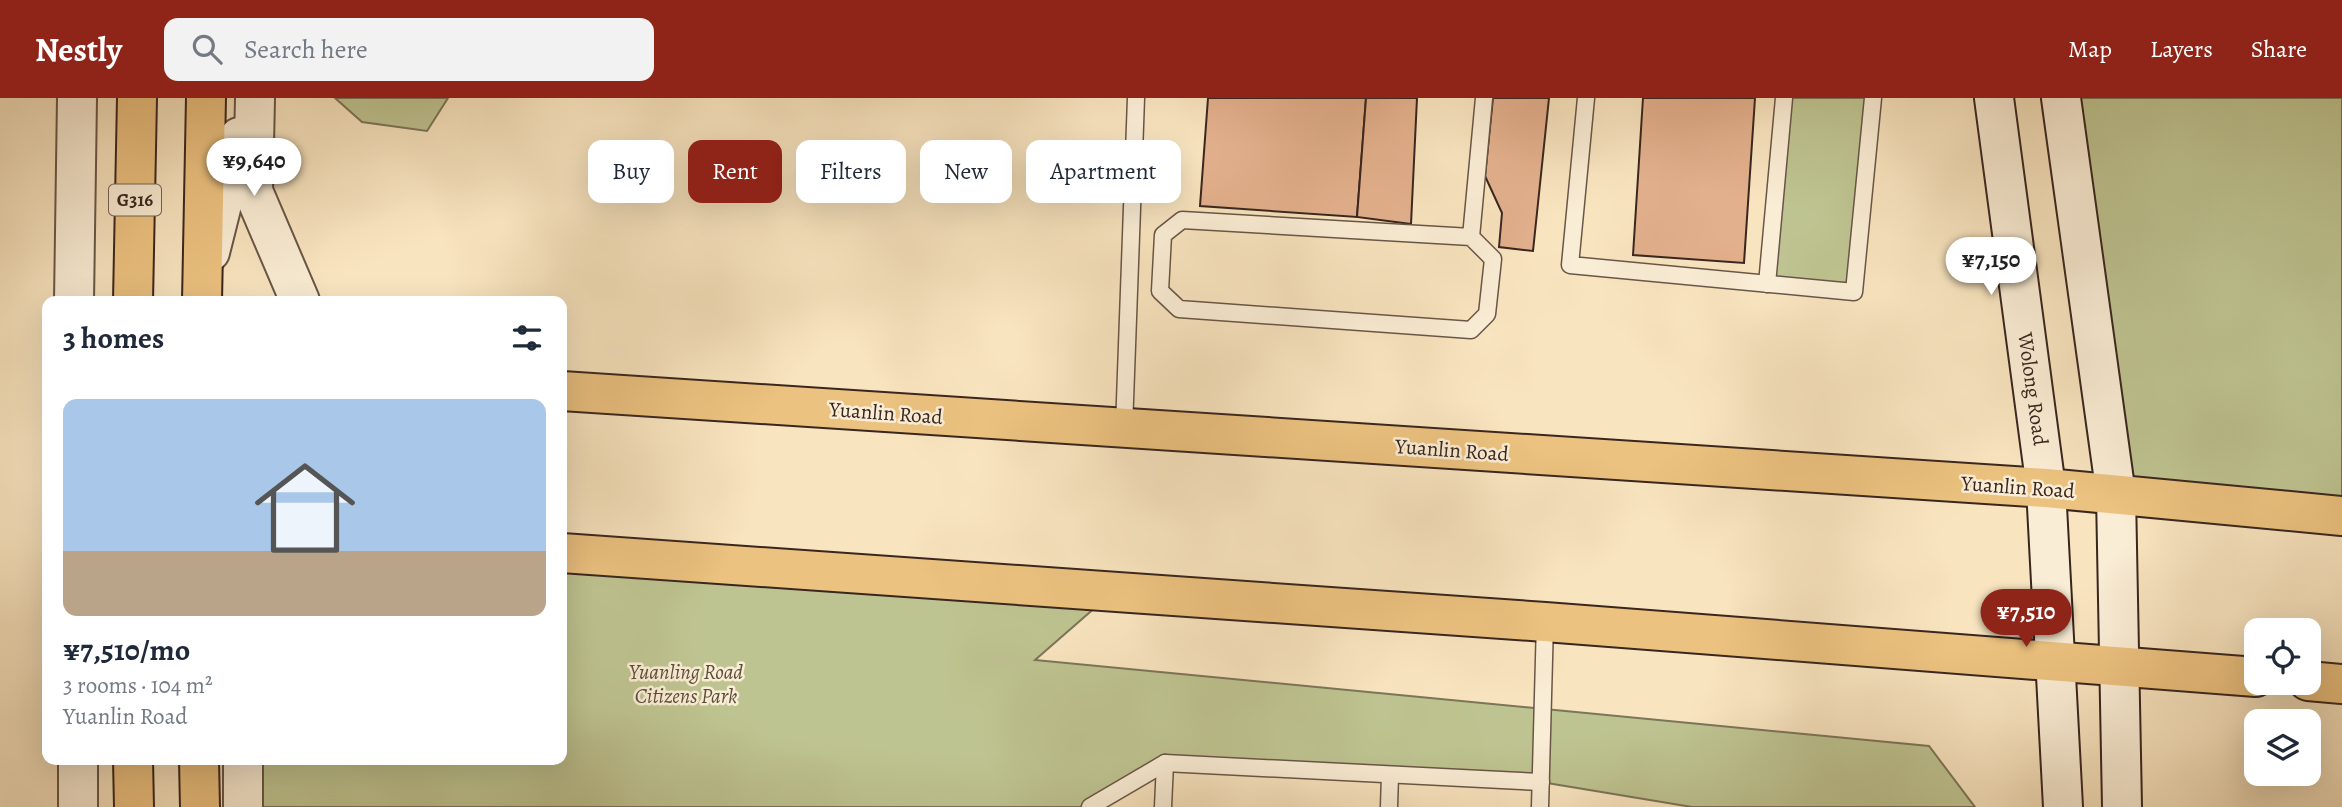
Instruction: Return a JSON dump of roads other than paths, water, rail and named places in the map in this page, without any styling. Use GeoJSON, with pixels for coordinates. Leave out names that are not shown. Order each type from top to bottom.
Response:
{"type":"FeatureCollection","features":[{"type":"Feature","properties":{"kind":"main road"},"geometry":{"type":"LineString","coordinates":[[74,296],[77,98]]}},
{"type":"Feature","properties":{"kind":"main road","name":"G316"},"geometry":{"type":"LineString","coordinates":[[133,296],[137,98]]}},
{"type":"Feature","properties":{"kind":"main road"},"geometry":{"type":"LineString","coordinates":[[202,293],[205,98]]}},
{"type":"Feature","properties":{"kind":"main road"},"geometry":{"type":"LineString","coordinates":[[202,293],[248,98]]}},
{"type":"Feature","properties":{"kind":"main road"},"geometry":{"type":"LineString","coordinates":[[255,98],[253,191],[298,296]]}},
{"type":"Feature","properties":{"kind":"main road","name":"Wolong Road"},"geometry":{"type":"LineString","coordinates":[[1994,98],[2046,488],[2063,807]]}},
{"type":"Feature","properties":{"kind":"main road"},"geometry":{"type":"LineString","coordinates":[[2061,98],[2116,495],[2122,807]]}},
{"type":"Feature","properties":{"kind":"main road","name":"Yuanlin Road"},"geometry":{"type":"LineString","coordinates":[[567,391],[2046,488],[2342,516]]}},
{"type":"Feature","properties":{"kind":"main road"},"geometry":{"type":"LineString","coordinates":[[567,553],[1545,622],[2244,676]]}},
{"type":"Feature","properties":{"kind":"main road"},"geometry":{"type":"LineString","coordinates":[[2321,682],[2342,684]]}},
{"type":"Feature","properties":{"kind":"main road"},"geometry":{"type":"LineString","coordinates":[[78,765],[78,807]]}},
{"type":"Feature","properties":{"kind":"main road"},"geometry":{"type":"LineString","coordinates":[[133,765],[134,807]]}},
{"type":"Feature","properties":{"kind":"main road"},"geometry":{"type":"LineString","coordinates":[[200,765],[200,807]]}},
{"type":"Feature","properties":{"kind":"main road"},"geometry":{"type":"LineString","coordinates":[[243,765],[243,807]]}},
{"type":"Feature","properties":{"kind":"lane"},"geometry":{"type":"LineString","coordinates":[[1124,428],[1136,98]]}},
{"type":"Feature","properties":{"kind":"lane"},"geometry":{"type":"LineString","coordinates":[[1471,236],[1484,98]]}},
{"type":"Feature","properties":{"kind":"lane"},"geometry":{"type":"LineString","coordinates":[[1586,98],[1570,265],[1854,292],[1872,98]]}},
{"type":"Feature","properties":{"kind":"lane"},"geometry":{"type":"LineString","coordinates":[[1767,284],[1784,98]]}},
{"type":"Feature","properties":{"kind":"lane"},"geometry":{"type":"LineString","coordinates":[[1182,220],[1471,236],[1493,260],[1488,314],[1471,330],[1179,309],[1160,291],[1163,235],[1182,220]]}},
{"type":"Feature","properties":{"kind":"lane"},"geometry":{"type":"LineString","coordinates":[[1130,270],[1161,270]]}},
{"type":"Feature","properties":{"kind":"lane"},"geometry":{"type":"LineString","coordinates":[[1540,807],[1545,622]]}},
{"type":"Feature","properties":{"kind":"lane"},"geometry":{"type":"LineString","coordinates":[[1090,807],[1165,763],[1541,782]]}},
{"type":"Feature","properties":{"kind":"lane"},"geometry":{"type":"LineString","coordinates":[[1163,807],[1165,763]]}},
{"type":"Feature","properties":{"kind":"lane"},"geometry":{"type":"LineString","coordinates":[[1389,807],[1390,775]]}},
{"type":"Feature","properties":{"kind":"park label","name":"Yuanling Road Citizens Park"},"geometry":{"type":"Point","coordinates":[686,684]}}]}
